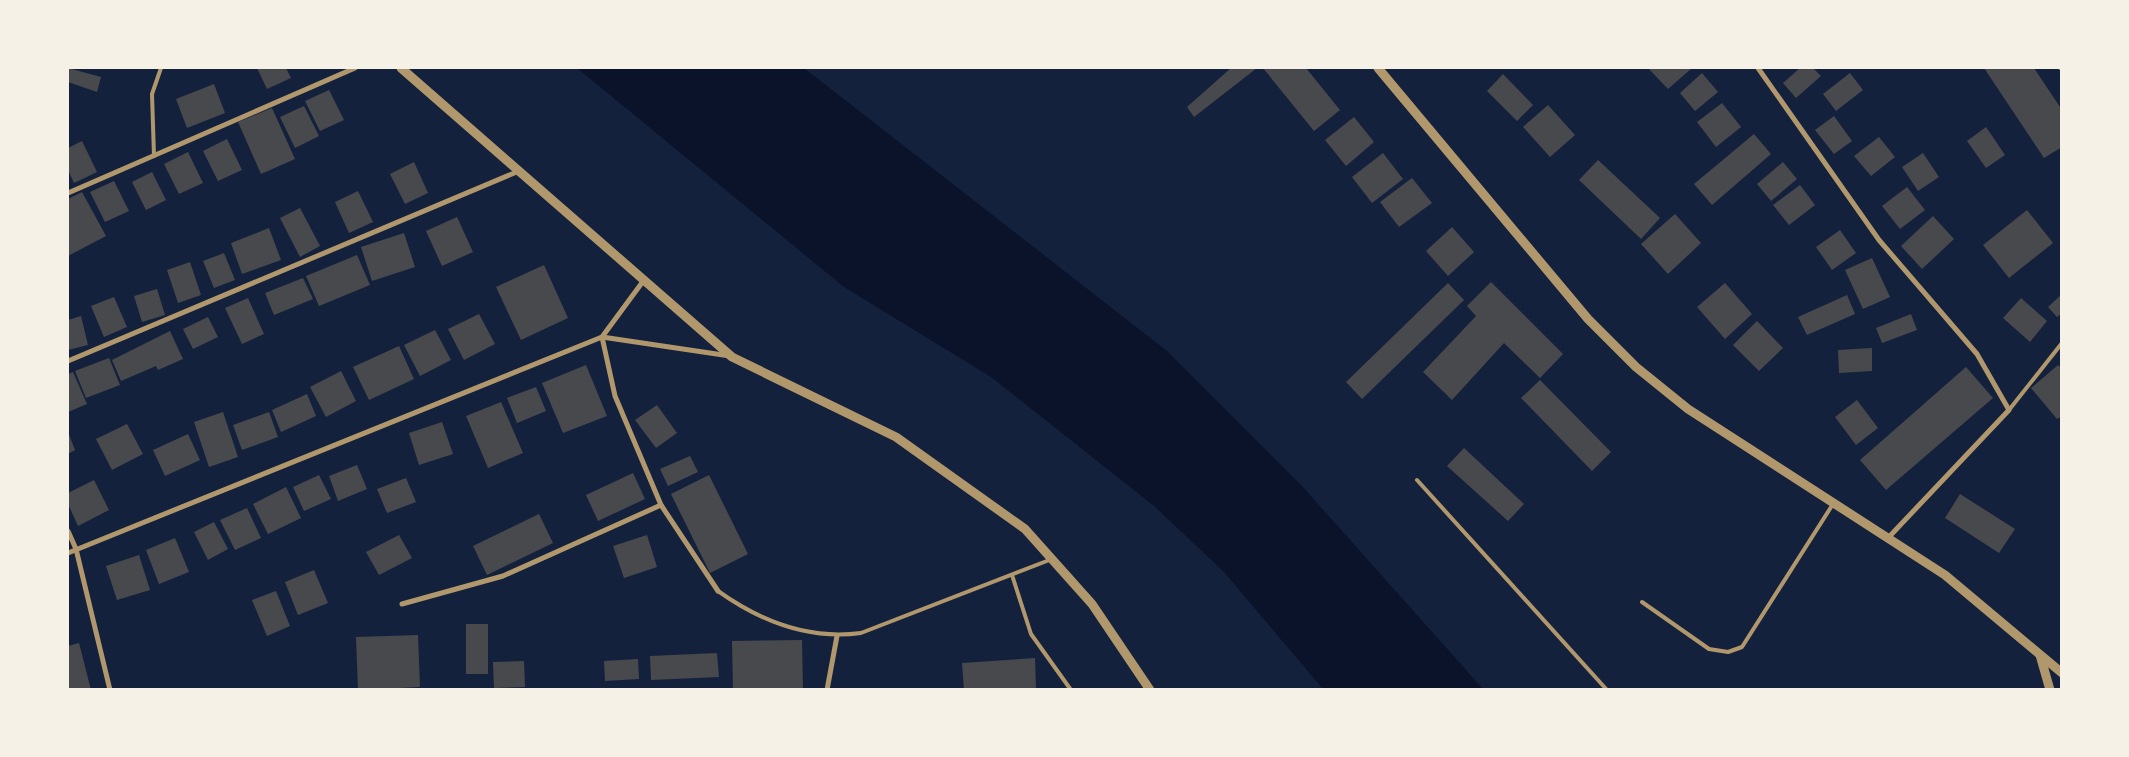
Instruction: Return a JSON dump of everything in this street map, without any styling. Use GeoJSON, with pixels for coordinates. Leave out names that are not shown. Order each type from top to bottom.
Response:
{"type":"FeatureCollection","features":[{"type":"Feature","properties":{"kind":"street"},"geometry":{"type":"LineString","coordinates":[[68,193],[355,68]]}},
{"type":"Feature","properties":{"kind":"street"},"geometry":{"type":"LineString","coordinates":[[401,68],[732,357],[896,437],[1025,529],[1092,604],[1150,690]]}},
{"type":"Feature","properties":{"kind":"street"},"geometry":{"type":"LineString","coordinates":[[1378,68],[1588,319],[1636,367],[1688,409],[1945,575],[2059,670]]}},
{"type":"Feature","properties":{"kind":"street"},"geometry":{"type":"LineString","coordinates":[[1758,68],[1879,240],[1977,354],[2010,410],[1888,538]]}},
{"type":"Feature","properties":{"kind":"street"},"geometry":{"type":"LineString","coordinates":[[68,362],[519,172]]}},
{"type":"Feature","properties":{"kind":"street"},"geometry":{"type":"LineString","coordinates":[[644,280],[602,337],[615,396],[661,505],[718,591]]}},
{"type":"Feature","properties":{"kind":"street"},"geometry":{"type":"LineString","coordinates":[[68,552],[602,337],[732,357]]}},
{"type":"Feature","properties":{"kind":"street"},"geometry":{"type":"LineString","coordinates":[[402,604],[503,576],[661,505]]}},
{"type":"Feature","properties":{"kind":"street"},"geometry":{"type":"LineString","coordinates":[[68,531],[76,549],[110,690]]}},
{"type":"Feature","properties":{"kind":"street"},"geometry":{"type":"LineString","coordinates":[[827,690],[837,636]]}},
{"type":"Feature","properties":{"kind":"street"},"geometry":{"type":"LineString","coordinates":[[2040,655],[2050,690]]}},
{"type":"Feature","properties":{"kind":"lane"},"geometry":{"type":"LineString","coordinates":[[154,156],[152,94],[161,68]]}},
{"type":"Feature","properties":{"kind":"lane"},"geometry":{"type":"LineString","coordinates":[[2010,410],[2062,343]]}},
{"type":"Feature","properties":{"kind":"lane"},"geometry":{"type":"LineString","coordinates":[[1417,480],[1607,690]]}},
{"type":"Feature","properties":{"kind":"lane"},"geometry":{"type":"LineString","coordinates":[[1642,602],[1709,649],[1728,652],[1742,647],[1833,504]]}},
{"type":"Feature","properties":{"kind":"lane"},"geometry":{"type":"LineString","coordinates":[[718,591],[743,609],[784,627],[837,636],[861,633],[1052,560]]}},
{"type":"Feature","properties":{"kind":"lane"},"geometry":{"type":"LineString","coordinates":[[1012,575],[1030,634],[1071,690]]}},
{"type":"Feature","properties":{"kind":"water"},"geometry":{"type":"Polygon","coordinates":[[[577,68],[804,68],[1167,351],[1302,486],[1483,689],[1323,689],[1223,571],[1154,506],[991,377],[844,287],[577,68]]]}},
{"type":"Feature","properties":{"kind":"building"},"geometry":{"type":"Polygon","coordinates":[[[68,68],[101,77],[97,92],[68,82],[68,68]]]}},
{"type":"Feature","properties":{"kind":"building"},"geometry":{"type":"Polygon","coordinates":[[[257,68],[286,68],[291,78],[267,89],[257,68]]]}},
{"type":"Feature","properties":{"kind":"building"},"geometry":{"type":"Polygon","coordinates":[[[1231,68],[1257,68],[1194,117],[1187,107],[1231,68]]]}},
{"type":"Feature","properties":{"kind":"building"},"geometry":{"type":"Polygon","coordinates":[[[1263,68],[1306,68],[1340,110],[1314,131],[1263,68]]]}},
{"type":"Feature","properties":{"kind":"building"},"geometry":{"type":"Polygon","coordinates":[[[1648,68],[1692,68],[1668,89],[1648,68]]]}},
{"type":"Feature","properties":{"kind":"building"},"geometry":{"type":"Polygon","coordinates":[[[1800,68],[1813,68],[1821,76],[1796,98],[1783,83],[1800,68]]]}},
{"type":"Feature","properties":{"kind":"building"},"geometry":{"type":"Polygon","coordinates":[[[1984,68],[2034,68],[2062,110],[2062,147],[2044,158],[1984,68]]]}},
{"type":"Feature","properties":{"kind":"building"},"geometry":{"type":"Polygon","coordinates":[[[1702,73],[1718,92],[1695,111],[1680,93],[1702,73]]]}},
{"type":"Feature","properties":{"kind":"building"},"geometry":{"type":"Polygon","coordinates":[[[1850,73],[1863,90],[1836,111],[1823,94],[1850,73]]]}},
{"type":"Feature","properties":{"kind":"building"},"geometry":{"type":"Polygon","coordinates":[[[1503,74],[1533,105],[1517,121],[1487,91],[1503,74]]]}},
{"type":"Feature","properties":{"kind":"building"},"geometry":{"type":"Polygon","coordinates":[[[214,84],[225,113],[187,128],[176,99],[214,84]]]}},
{"type":"Feature","properties":{"kind":"building"},"geometry":{"type":"Polygon","coordinates":[[[329,90],[344,120],[320,131],[305,101],[329,90]]]}},
{"type":"Feature","properties":{"kind":"building"},"geometry":{"type":"Polygon","coordinates":[[[1722,103],[1741,127],[1716,147],[1697,122],[1722,103]]]}},
{"type":"Feature","properties":{"kind":"building"},"geometry":{"type":"Polygon","coordinates":[[[1548,105],[1575,135],[1550,157],[1523,127],[1548,105]]]}},
{"type":"Feature","properties":{"kind":"building"},"geometry":{"type":"Polygon","coordinates":[[[304,106],[319,136],[295,148],[280,117],[304,106]]]}},
{"type":"Feature","properties":{"kind":"building"},"geometry":{"type":"Polygon","coordinates":[[[272,108],[295,159],[261,174],[238,122],[272,108]]]}},
{"type":"Feature","properties":{"kind":"building"},"geometry":{"type":"Polygon","coordinates":[[[1834,116],[1852,141],[1834,154],[1815,130],[1834,116]]]}},
{"type":"Feature","properties":{"kind":"building"},"geometry":{"type":"Polygon","coordinates":[[[1354,117],[1374,142],[1346,166],[1325,140],[1354,117]]]}},
{"type":"Feature","properties":{"kind":"building"},"geometry":{"type":"Polygon","coordinates":[[[1986,127],[2005,155],[1986,168],[1967,141],[1986,127]]]}},
{"type":"Feature","properties":{"kind":"building"},"geometry":{"type":"Polygon","coordinates":[[[1754,134],[1771,154],[1712,205],[1694,184],[1754,134]]]}},
{"type":"Feature","properties":{"kind":"building"},"geometry":{"type":"Polygon","coordinates":[[[1879,137],[1895,157],[1871,176],[1854,156],[1879,137]]]}},
{"type":"Feature","properties":{"kind":"building"},"geometry":{"type":"Polygon","coordinates":[[[227,139],[242,170],[218,181],[203,151],[227,139]]]}},
{"type":"Feature","properties":{"kind":"building"},"geometry":{"type":"Polygon","coordinates":[[[82,141],[97,172],[74,183],[68,170],[68,148],[82,141]]]}},
{"type":"Feature","properties":{"kind":"building"},"geometry":{"type":"Polygon","coordinates":[[[188,152],[203,183],[179,194],[164,164],[188,152]]]}},
{"type":"Feature","properties":{"kind":"building"},"geometry":{"type":"Polygon","coordinates":[[[1383,153],[1403,179],[1372,203],[1352,177],[1383,153]]]}},
{"type":"Feature","properties":{"kind":"building"},"geometry":{"type":"Polygon","coordinates":[[[1923,153],[1939,177],[1918,191],[1902,167],[1923,153]]]}},
{"type":"Feature","properties":{"kind":"building"},"geometry":{"type":"Polygon","coordinates":[[[1598,160],[1660,218],[1641,239],[1579,180],[1598,160]]]}},
{"type":"Feature","properties":{"kind":"building"},"geometry":{"type":"Polygon","coordinates":[[[414,162],[428,193],[405,204],[390,174],[414,162]]]}},
{"type":"Feature","properties":{"kind":"building"},"geometry":{"type":"Polygon","coordinates":[[[1783,162],[1797,179],[1771,201],[1757,184],[1783,162]]]}},
{"type":"Feature","properties":{"kind":"building"},"geometry":{"type":"Polygon","coordinates":[[[152,172],[166,200],[146,210],[132,182],[152,172]]]}},
{"type":"Feature","properties":{"kind":"building"},"geometry":{"type":"Polygon","coordinates":[[[1412,178],[1432,203],[1399,227],[1380,202],[1412,178]]]}},
{"type":"Feature","properties":{"kind":"building"},"geometry":{"type":"Polygon","coordinates":[[[114,181],[129,211],[105,222],[90,192],[114,181]]]}},
{"type":"Feature","properties":{"kind":"building"},"geometry":{"type":"Polygon","coordinates":[[[1800,185],[1815,205],[1789,225],[1773,205],[1800,185]]]}},
{"type":"Feature","properties":{"kind":"building"},"geometry":{"type":"Polygon","coordinates":[[[1907,187],[1925,210],[1900,229],[1882,206],[1907,187]]]}},
{"type":"Feature","properties":{"kind":"building"},"geometry":{"type":"Polygon","coordinates":[[[358,191],[373,222],[349,233],[335,202],[358,191]]]}},
{"type":"Feature","properties":{"kind":"building"},"geometry":{"type":"Polygon","coordinates":[[[82,192],[106,236],[68,256],[68,199],[82,192]]]}},
{"type":"Feature","properties":{"kind":"building"},"geometry":{"type":"Polygon","coordinates":[[[300,208],[320,246],[300,257],[280,218],[300,208]]]}},
{"type":"Feature","properties":{"kind":"building"},"geometry":{"type":"Polygon","coordinates":[[[2027,210],[2053,243],[2009,278],[1983,245],[2027,210]]]}},
{"type":"Feature","properties":{"kind":"building"},"geometry":{"type":"Polygon","coordinates":[[[1675,214],[1701,243],[1668,274],[1641,244],[1675,214]]]}},
{"type":"Feature","properties":{"kind":"building"},"geometry":{"type":"Polygon","coordinates":[[[1933,216],[1954,239],[1922,269],[1901,246],[1933,216]]]}},
{"type":"Feature","properties":{"kind":"building"},"geometry":{"type":"Polygon","coordinates":[[[457,217],[473,252],[442,266],[426,231],[457,217]]]}},
{"type":"Feature","properties":{"kind":"building"},"geometry":{"type":"Polygon","coordinates":[[[1452,227],[1474,252],[1448,276],[1426,251],[1452,227]]]}},
{"type":"Feature","properties":{"kind":"building"},"geometry":{"type":"Polygon","coordinates":[[[269,228],[281,260],[242,274],[231,243],[269,228]]]}},
{"type":"Feature","properties":{"kind":"building"},"geometry":{"type":"Polygon","coordinates":[[[1840,230],[1856,253],[1832,270],[1816,247],[1840,230]]]}},
{"type":"Feature","properties":{"kind":"building"},"geometry":{"type":"Polygon","coordinates":[[[404,233],[415,267],[372,281],[361,247],[404,233]]]}},
{"type":"Feature","properties":{"kind":"building"},"geometry":{"type":"Polygon","coordinates":[[[224,253],[235,280],[214,288],[203,261],[224,253]]]}},
{"type":"Feature","properties":{"kind":"building"},"geometry":{"type":"Polygon","coordinates":[[[357,255],[370,285],[319,306],[306,276],[357,255]]]}},
{"type":"Feature","properties":{"kind":"building"},"geometry":{"type":"Polygon","coordinates":[[[1872,258],[1890,297],[1863,309],[1845,270],[1872,258]]]}},
{"type":"Feature","properties":{"kind":"building"},"geometry":{"type":"Polygon","coordinates":[[[190,262],[201,295],[178,303],[167,270],[190,262]]]}},
{"type":"Feature","properties":{"kind":"building"},"geometry":{"type":"Polygon","coordinates":[[[544,265],[568,318],[521,340],[496,287],[544,265]]]}},
{"type":"Feature","properties":{"kind":"building"},"geometry":{"type":"Polygon","coordinates":[[[303,278],[313,299],[274,315],[265,293],[303,278]]]}},
{"type":"Feature","properties":{"kind":"building"},"geometry":{"type":"Polygon","coordinates":[[[1491,282],[1563,354],[1540,378],[1504,343],[1452,400],[1423,372],[1476,316],[1467,306],[1491,282]]]}},
{"type":"Feature","properties":{"kind":"building"},"geometry":{"type":"Polygon","coordinates":[[[1448,283],[1464,300],[1362,399],[1346,382],[1448,283]]]}},
{"type":"Feature","properties":{"kind":"building"},"geometry":{"type":"Polygon","coordinates":[[[1725,283],[1752,314],[1725,339],[1697,307],[1725,283]]]}},
{"type":"Feature","properties":{"kind":"building"},"geometry":{"type":"Polygon","coordinates":[[[157,289],[165,315],[142,322],[134,296],[157,289]]]}},
{"type":"Feature","properties":{"kind":"building"},"geometry":{"type":"Polygon","coordinates":[[[2062,294],[2062,313],[2057,317],[2048,307],[2062,294]]]}},
{"type":"Feature","properties":{"kind":"building"},"geometry":{"type":"Polygon","coordinates":[[[1847,295],[1855,314],[1807,335],[1798,317],[1847,295]]]}},
{"type":"Feature","properties":{"kind":"building"},"geometry":{"type":"Polygon","coordinates":[[[114,297],[127,327],[104,337],[91,306],[114,297]]]}},
{"type":"Feature","properties":{"kind":"building"},"geometry":{"type":"Polygon","coordinates":[[[248,298],[264,334],[242,344],[225,308],[248,298]]]}},
{"type":"Feature","properties":{"kind":"building"},"geometry":{"type":"Polygon","coordinates":[[[2021,298],[2047,321],[2030,342],[2003,318],[2021,298]]]}},
{"type":"Feature","properties":{"kind":"building"},"geometry":{"type":"Polygon","coordinates":[[[479,314],[495,344],[464,360],[448,329],[479,314]]]}},
{"type":"Feature","properties":{"kind":"building"},"geometry":{"type":"Polygon","coordinates":[[[1911,314],[1917,330],[1882,343],[1876,328],[1911,314]]]}},
{"type":"Feature","properties":{"kind":"building"},"geometry":{"type":"Polygon","coordinates":[[[81,316],[88,345],[68,350],[68,320],[81,316]]]}},
{"type":"Feature","properties":{"kind":"building"},"geometry":{"type":"Polygon","coordinates":[[[208,317],[218,337],[193,349],[183,329],[208,317]]]}},
{"type":"Feature","properties":{"kind":"building"},"geometry":{"type":"Polygon","coordinates":[[[1757,321],[1783,348],[1759,371],[1733,345],[1757,321]]]}},
{"type":"Feature","properties":{"kind":"building"},"geometry":{"type":"Polygon","coordinates":[[[435,330],[451,360],[420,376],[404,345],[435,330]]]}},
{"type":"Feature","properties":{"kind":"building"},"geometry":{"type":"Polygon","coordinates":[[[170,331],[183,359],[158,370],[156,366],[121,381],[112,360],[170,331]]]}},
{"type":"Feature","properties":{"kind":"building"},"geometry":{"type":"Polygon","coordinates":[[[399,346],[414,379],[369,400],[353,367],[399,346]]]}},
{"type":"Feature","properties":{"kind":"building"},"geometry":{"type":"Polygon","coordinates":[[[1872,348],[1872,371],[1839,373],[1838,350],[1872,348]]]}},
{"type":"Feature","properties":{"kind":"building"},"geometry":{"type":"Polygon","coordinates":[[[109,358],[120,385],[86,398],[75,371],[109,358]]]}},
{"type":"Feature","properties":{"kind":"building"},"geometry":{"type":"Polygon","coordinates":[[[586,365],[607,416],[563,433],[542,383],[586,365]]]}},
{"type":"Feature","properties":{"kind":"building"},"geometry":{"type":"Polygon","coordinates":[[[2058,365],[2062,369],[2062,416],[2057,419],[2031,388],[2058,365]]]}},
{"type":"Feature","properties":{"kind":"building"},"geometry":{"type":"Polygon","coordinates":[[[1966,367],[1993,398],[1886,490],[1860,460],[1966,367]]]}},
{"type":"Feature","properties":{"kind":"building"},"geometry":{"type":"Polygon","coordinates":[[[341,371],[356,401],[326,417],[310,387],[341,371]]]}},
{"type":"Feature","properties":{"kind":"building"},"geometry":{"type":"Polygon","coordinates":[[[73,372],[87,404],[68,412],[68,374],[73,372]]]}},
{"type":"Feature","properties":{"kind":"building"},"geometry":{"type":"Polygon","coordinates":[[[1540,380],[1611,452],[1592,471],[1521,398],[1540,380]]]}},
{"type":"Feature","properties":{"kind":"building"},"geometry":{"type":"Polygon","coordinates":[[[536,387],[546,411],[517,423],[507,398],[536,387]]]}},
{"type":"Feature","properties":{"kind":"building"},"geometry":{"type":"Polygon","coordinates":[[[307,394],[316,416],[281,432],[272,410],[307,394]]]}},
{"type":"Feature","properties":{"kind":"building"},"geometry":{"type":"Polygon","coordinates":[[[1857,400],[1878,428],[1856,445],[1835,417],[1857,400]]]}},
{"type":"Feature","properties":{"kind":"building"},"geometry":{"type":"Polygon","coordinates":[[[501,402],[523,453],[488,468],[466,416],[501,402]]]}},
{"type":"Feature","properties":{"kind":"building"},"geometry":{"type":"Polygon","coordinates":[[[657,405],[677,433],[656,448],[635,420],[657,405]]]}},
{"type":"Feature","properties":{"kind":"building"},"geometry":{"type":"Polygon","coordinates":[[[223,412],[238,457],[209,467],[194,422],[223,412]]]}},
{"type":"Feature","properties":{"kind":"building"},"geometry":{"type":"Polygon","coordinates":[[[269,412],[278,437],[242,450],[233,425],[269,412]]]}},
{"type":"Feature","properties":{"kind":"building"},"geometry":{"type":"Polygon","coordinates":[[[442,422],[453,454],[419,465],[409,433],[442,422]]]}},
{"type":"Feature","properties":{"kind":"building"},"geometry":{"type":"Polygon","coordinates":[[[127,424],[143,454],[112,470],[96,439],[127,424]]]}},
{"type":"Feature","properties":{"kind":"building"},"geometry":{"type":"Polygon","coordinates":[[[68,432],[75,450],[68,454],[68,432]]]}},
{"type":"Feature","properties":{"kind":"building"},"geometry":{"type":"Polygon","coordinates":[[[188,434],[200,460],[165,476],[153,450],[188,434]]]}},
{"type":"Feature","properties":{"kind":"building"},"geometry":{"type":"Polygon","coordinates":[[[1464,448],[1524,504],[1508,521],[1447,466],[1464,448]]]}},
{"type":"Feature","properties":{"kind":"building"},"geometry":{"type":"Polygon","coordinates":[[[690,456],[698,472],[668,486],[660,469],[690,456]]]}},
{"type":"Feature","properties":{"kind":"building"},"geometry":{"type":"Polygon","coordinates":[[[357,465],[367,489],[338,501],[329,476],[357,465]]]}},
{"type":"Feature","properties":{"kind":"building"},"geometry":{"type":"Polygon","coordinates":[[[633,473],[645,499],[598,521],[586,495],[633,473]]]}},
{"type":"Feature","properties":{"kind":"building"},"geometry":{"type":"Polygon","coordinates":[[[319,475],[331,499],[304,511],[293,487],[319,475]]]}},
{"type":"Feature","properties":{"kind":"building"},"geometry":{"type":"Polygon","coordinates":[[[709,475],[748,554],[710,573],[671,494],[709,475]]]}},
{"type":"Feature","properties":{"kind":"building"},"geometry":{"type":"Polygon","coordinates":[[[406,478],[416,502],[387,513],[377,489],[406,478]]]}},
{"type":"Feature","properties":{"kind":"building"},"geometry":{"type":"Polygon","coordinates":[[[94,480],[109,510],[78,526],[68,504],[68,493],[94,480]]]}},
{"type":"Feature","properties":{"kind":"building"},"geometry":{"type":"Polygon","coordinates":[[[286,487],[301,518],[268,534],[253,504],[286,487]]]}},
{"type":"Feature","properties":{"kind":"building"},"geometry":{"type":"Polygon","coordinates":[[[1960,494],[2015,529],[1999,553],[1945,518],[1960,494]]]}},
{"type":"Feature","properties":{"kind":"building"},"geometry":{"type":"Polygon","coordinates":[[[247,508],[261,538],[235,550],[220,520],[247,508]]]}},
{"type":"Feature","properties":{"kind":"building"},"geometry":{"type":"Polygon","coordinates":[[[539,514],[553,543],[487,575],[473,546],[539,514]]]}},
{"type":"Feature","properties":{"kind":"building"},"geometry":{"type":"Polygon","coordinates":[[[214,522],[228,549],[208,560],[194,532],[214,522]]]}},
{"type":"Feature","properties":{"kind":"building"},"geometry":{"type":"Polygon","coordinates":[[[399,535],[412,558],[379,575],[366,552],[399,535]]]}},
{"type":"Feature","properties":{"kind":"building"},"geometry":{"type":"Polygon","coordinates":[[[647,535],[657,567],[624,578],[613,546],[647,535]]]}},
{"type":"Feature","properties":{"kind":"building"},"geometry":{"type":"Polygon","coordinates":[[[175,538],[189,572],[159,584],[146,550],[175,538]]]}},
{"type":"Feature","properties":{"kind":"building"},"geometry":{"type":"Polygon","coordinates":[[[139,555],[150,590],[117,600],[106,566],[139,555]]]}},
{"type":"Feature","properties":{"kind":"building"},"geometry":{"type":"Polygon","coordinates":[[[314,570],[328,603],[298,615],[285,582],[314,570]]]}},
{"type":"Feature","properties":{"kind":"building"},"geometry":{"type":"Polygon","coordinates":[[[276,591],[290,626],[267,636],[252,600],[276,591]]]}},
{"type":"Feature","properties":{"kind":"building"},"geometry":{"type":"Polygon","coordinates":[[[466,624],[488,624],[488,674],[466,674],[466,624]]]}},
{"type":"Feature","properties":{"kind":"building"},"geometry":{"type":"Polygon","coordinates":[[[418,635],[420,687],[358,690],[356,637],[418,635]]]}},
{"type":"Feature","properties":{"kind":"building"},"geometry":{"type":"Polygon","coordinates":[[[802,640],[803,690],[733,690],[732,641],[802,640]]]}},
{"type":"Feature","properties":{"kind":"building"},"geometry":{"type":"Polygon","coordinates":[[[79,643],[91,690],[68,690],[68,646],[79,643]]]}},
{"type":"Feature","properties":{"kind":"building"},"geometry":{"type":"Polygon","coordinates":[[[717,653],[719,677],[651,680],[650,656],[717,653]]]}},
{"type":"Feature","properties":{"kind":"building"},"geometry":{"type":"Polygon","coordinates":[[[1035,658],[1036,690],[964,690],[962,663],[1035,658]]]}},
{"type":"Feature","properties":{"kind":"building"},"geometry":{"type":"Polygon","coordinates":[[[638,659],[639,679],[605,681],[604,661],[638,659]]]}},
{"type":"Feature","properties":{"kind":"building"},"geometry":{"type":"Polygon","coordinates":[[[524,661],[525,687],[494,688],[493,662],[524,661]]]}}]}
